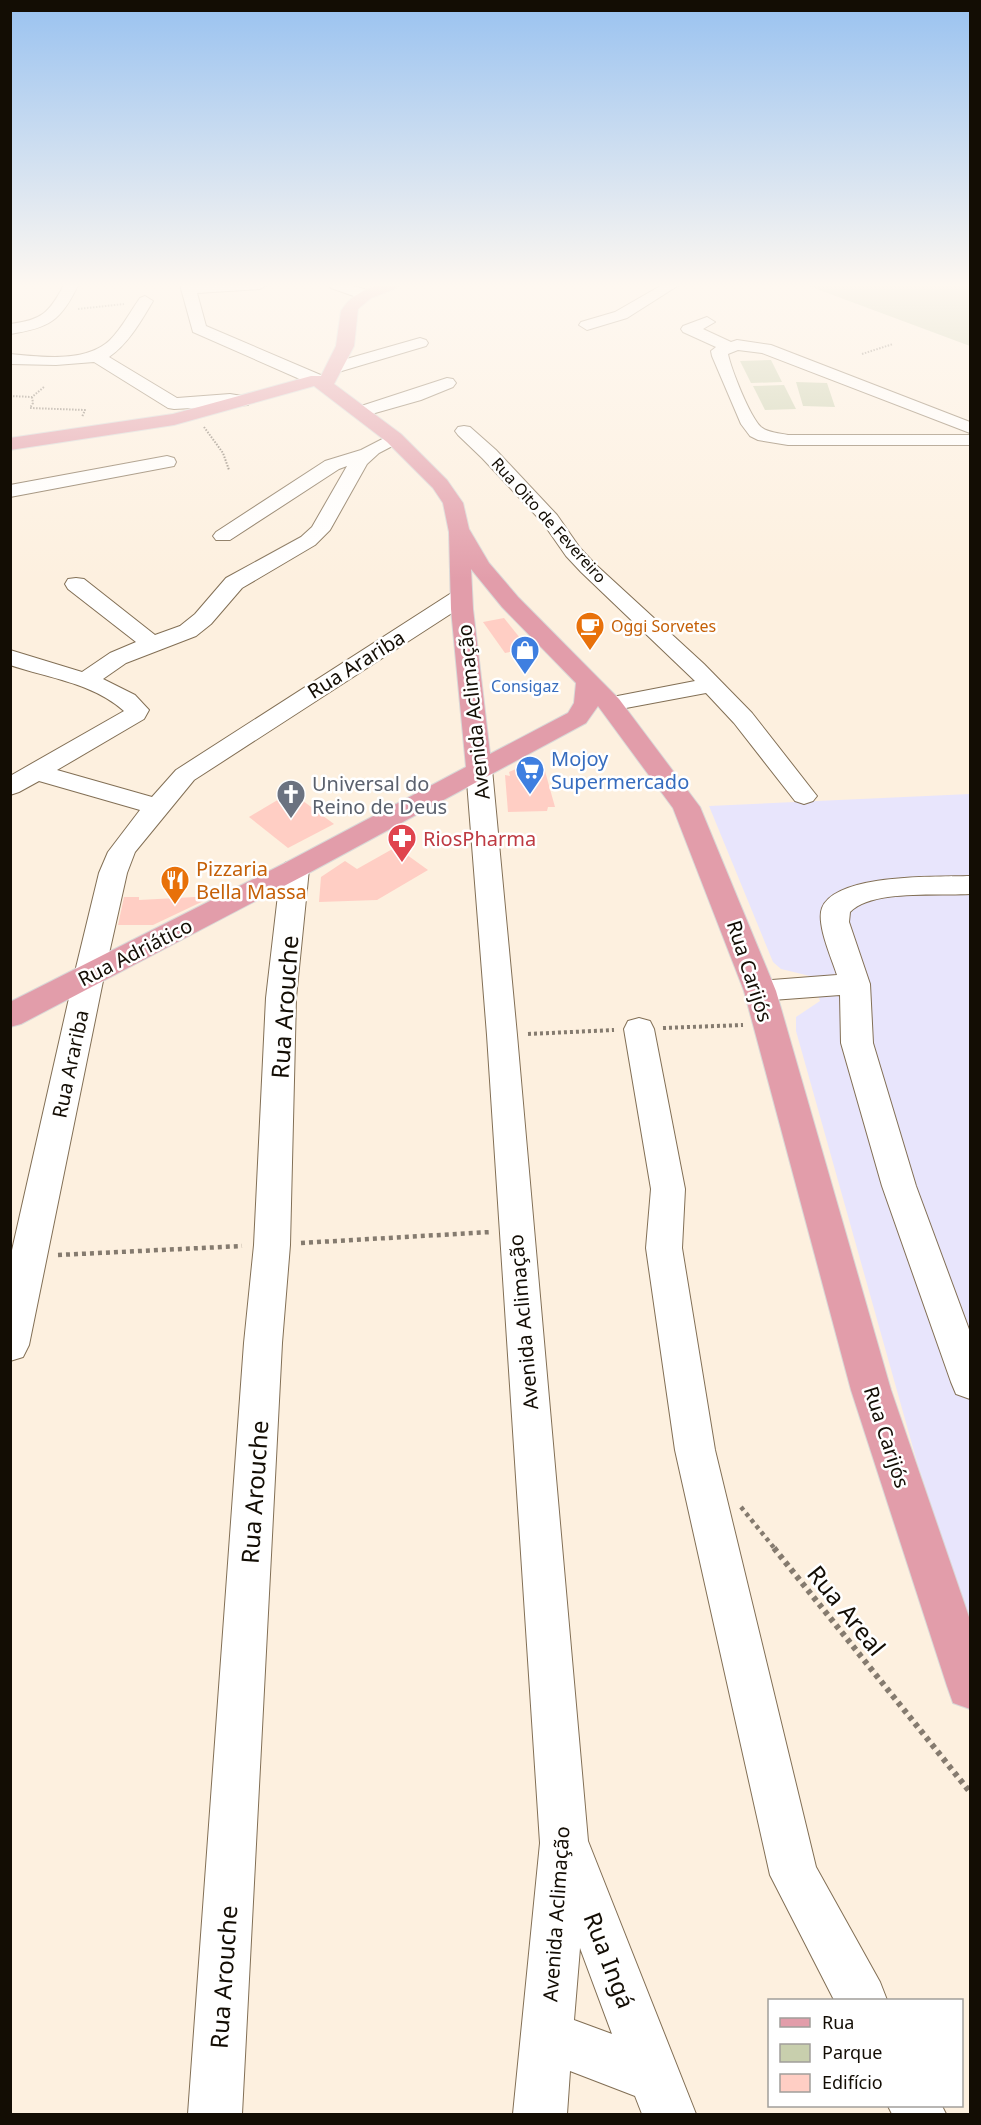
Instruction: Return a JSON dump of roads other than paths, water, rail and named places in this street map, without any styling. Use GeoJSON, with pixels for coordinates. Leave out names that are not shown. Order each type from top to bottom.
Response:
{"type":"FeatureCollection","features":[{"type":"Feature","properties":{"kind":"main road"},"geometry":{"type":"LineString","coordinates":[[10,444],[195,414],[316,384]]}},
{"type":"Feature","properties":{"kind":"main road","name":"Rua Carijós"},"geometry":{"type":"LineString","coordinates":[[323,384],[394,438],[447,493],[453,504],[458,529],[480,566],[510,602],[610,704],[686,807],[760,991],[871,1390],[970,1686]]}},
{"type":"Feature","properties":{"kind":"main road","name":"Avenida Aclimação"},"geometry":{"type":"LineString","coordinates":[[458,529],[461,603],[479,769]]}},
{"type":"Feature","properties":{"kind":"main road"},"geometry":{"type":"LineString","coordinates":[[461,603],[510,602]]}},
{"type":"Feature","properties":{"kind":"main road"},"geometry":{"type":"LineString","coordinates":[[588,682],[587,703],[577,718],[604,720],[634,734]]}},
{"type":"Feature","properties":{"kind":"main road","name":"Rua Adriático"},"geometry":{"type":"LineString","coordinates":[[10,1016],[295,869],[577,718]]}},
{"type":"Feature","properties":{"kind":"street"},"geometry":{"type":"LineString","coordinates":[[141,384],[169,402],[185,404],[230,399],[242,401]]}},
{"type":"Feature","properties":{"kind":"street"},"geometry":{"type":"LineString","coordinates":[[361,412],[415,396],[442,384]]}},
{"type":"Feature","properties":{"kind":"street"},"geometry":{"type":"LineString","coordinates":[[732,384],[752,428],[766,436],[840,442],[970,440]]}},
{"type":"Feature","properties":{"kind":"street"},"geometry":{"type":"LineString","coordinates":[[858,384],[963,425]]}},
{"type":"Feature","properties":{"kind":"street"},"geometry":{"type":"LineString","coordinates":[[936,442],[963,425]]}},
{"type":"Feature","properties":{"kind":"street","name":"Rua Oito de Fevereiro"},"geometry":{"type":"LineString","coordinates":[[464,431],[489,454],[550,519],[573,552],[588,568],[743,718],[804,796]]}},
{"type":"Feature","properties":{"kind":"street"},"geometry":{"type":"LineString","coordinates":[[223,536],[332,465],[365,454],[394,438]]}},
{"type":"Feature","properties":{"kind":"street"},"geometry":{"type":"LineString","coordinates":[[85,681],[118,658],[188,631],[203,619],[234,583],[308,542],[320,530],[365,454]]}},
{"type":"Feature","properties":{"kind":"street"},"geometry":{"type":"LineString","coordinates":[[10,491],[167,462]]}},
{"type":"Feature","properties":{"kind":"street"},"geometry":{"type":"LineString","coordinates":[[76,584],[152,643]]}},
{"type":"Feature","properties":{"kind":"street","name":"Rua Arariba"},"geometry":{"type":"LineString","coordinates":[[10,1345],[89,976],[113,873],[122,852],[135,833],[185,775],[206,759],[461,603]]}},
{"type":"Feature","properties":{"kind":"street"},"geometry":{"type":"LineString","coordinates":[[10,657],[85,681],[136,707],[135,714],[10,787]]}},
{"type":"Feature","properties":{"kind":"street"},"geometry":{"type":"LineString","coordinates":[[610,704],[711,685]]}},
{"type":"Feature","properties":{"kind":"street","name":"Avenida Aclimação"},"geometry":{"type":"LineString","coordinates":[[479,769],[502,1035],[564,1844],[540,2115]]}},
{"type":"Feature","properties":{"kind":"street"},"geometry":{"type":"LineString","coordinates":[[36,772],[157,807]]}},
{"type":"Feature","properties":{"kind":"street","name":"Rua Arouche"},"geometry":{"type":"LineString","coordinates":[[215,2115],[263,1343],[272,1245],[281,998],[295,869]]}},
{"type":"Feature","properties":{"kind":"street"},"geometry":{"type":"LineString","coordinates":[[967,1363],[899,1186],[857,1043],[855,984],[835,922],[836,909],[844,900],[880,890],[970,885]]}},
{"type":"Feature","properties":{"kind":"street"},"geometry":{"type":"LineString","coordinates":[[760,991],[855,984]]}},
{"type":"Feature","properties":{"kind":"street"},"geometry":{"type":"LineString","coordinates":[[639,1029],[668,1189],[664,1248],[695,1450],[794,1875],[861,1999]]}},
{"type":"Feature","properties":{"kind":"street","name":"Rua Ingá"},"geometry":{"type":"LineString","coordinates":[[564,1844],[662,2096]]}},
{"type":"Feature","properties":{"kind":"street","name":"Rua Ingá"},"geometry":{"type":"LineString","coordinates":[[548,2036],[662,2096]]}},
{"type":"Feature","properties":{"kind":"place","name":"Oggi Sorvetes"},"geometry":{"type":"Point","coordinates":[590,652]}},
{"type":"Feature","properties":{"kind":"place","name":"Consigaz"},"geometry":{"type":"Point","coordinates":[525,676]}},
{"type":"Feature","properties":{"kind":"place","name":"Mojoy Supermercado"},"geometry":{"type":"Point","coordinates":[530,796]}},
{"type":"Feature","properties":{"kind":"place","name":"Universal do Reino de Deus"},"geometry":{"type":"Point","coordinates":[291,820]}},
{"type":"Feature","properties":{"kind":"place","name":"RiosPharma"},"geometry":{"type":"Point","coordinates":[402,864]}},
{"type":"Feature","properties":{"kind":"place","name":"Pizzaria Bella Massa"},"geometry":{"type":"Point","coordinates":[175,906]}}]}
